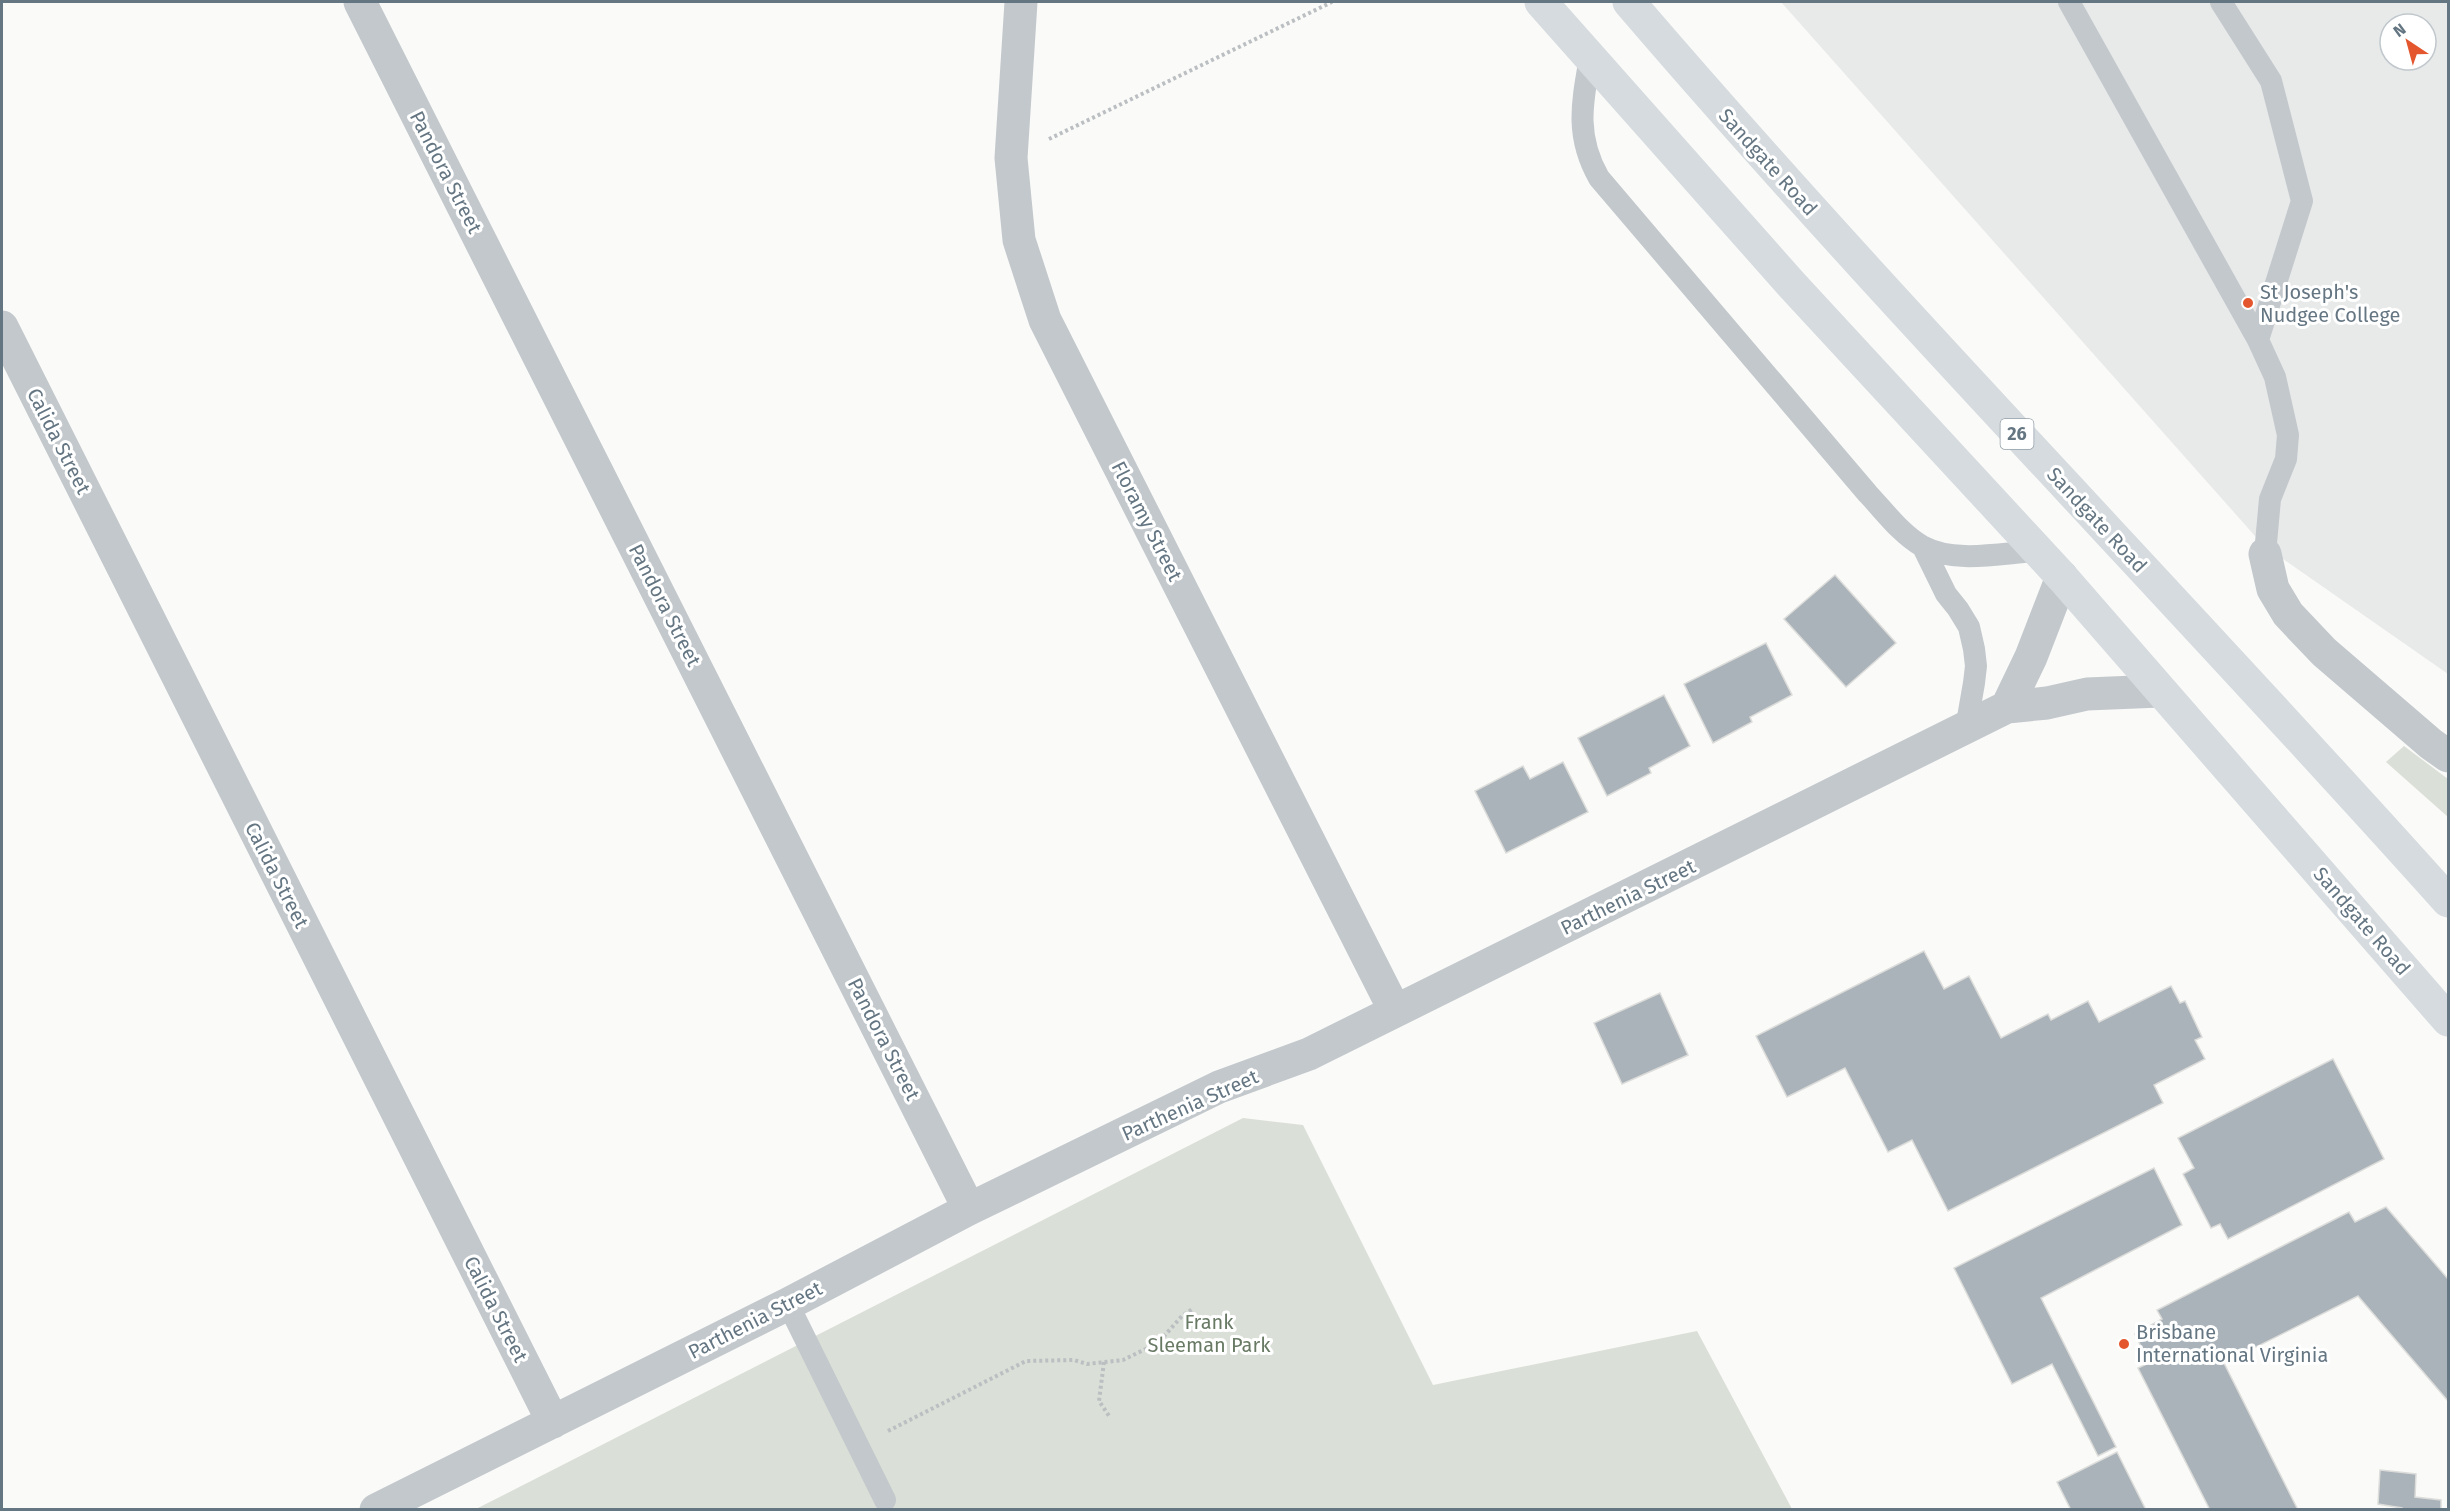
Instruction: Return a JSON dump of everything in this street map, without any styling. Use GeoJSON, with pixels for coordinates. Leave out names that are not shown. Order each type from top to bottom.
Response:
{"type":"FeatureCollection","features":[{"type":"Feature","properties":{"kind":"highway","name":"Sandgate Road"},"geometry":{"type":"LineString","coordinates":[[1541,2],[1792,285],[2062,577],[2448,1020]]}},
{"type":"Feature","properties":{"kind":"highway","name":"Sandgate Road"},"geometry":{"type":"LineString","coordinates":[[1629,2],[1730,120],[1835,237],[2448,901]]}},
{"type":"Feature","properties":{"kind":"street","name":"Pandora Street"},"geometry":{"type":"LineString","coordinates":[[360,2],[969,1209]]}},
{"type":"Feature","properties":{"kind":"street","name":"Floramy Street"},"geometry":{"type":"LineString","coordinates":[[1021,2],[1011,158],[1018,240],[1046,320],[1395,1011]]}},
{"type":"Feature","properties":{"kind":"street","name":"Calida Street"},"geometry":{"type":"LineString","coordinates":[[2,327],[553,1422]]}},
{"type":"Feature","properties":{"kind":"street"},"geometry":{"type":"LineString","coordinates":[[2265,554],[2273,589],[2288,614],[2324,652],[2448,756]]}},
{"type":"Feature","properties":{"kind":"street"},"geometry":{"type":"LineString","coordinates":[[2007,707],[2031,657],[2062,577]]}},
{"type":"Feature","properties":{"kind":"street","name":"Parthenia Street"},"geometry":{"type":"LineString","coordinates":[[376,1509],[788,1304],[969,1209],[1240,1078],[1292,1062],[2007,707],[2047,703],[2087,694],[2160,691]]}},
{"type":"Feature","properties":{"kind":"lane"},"geometry":{"type":"LineString","coordinates":[[2069,2],[2258,340],[2275,377],[2288,435],[2286,459],[2270,499],[2265,554]]}},
{"type":"Feature","properties":{"kind":"lane"},"geometry":{"type":"LineString","coordinates":[[2221,2],[2271,81],[2302,201],[2258,340]]}},
{"type":"Feature","properties":{"kind":"lane"},"geometry":{"type":"LineString","coordinates":[[1590,58],[1582,103],[1583,138],[1588,159],[1599,178],[1617,202],[1868,494],[1906,534],[1923,547],[1954,556],[2037,551]]}},
{"type":"Feature","properties":{"kind":"lane"},"geometry":{"type":"LineString","coordinates":[[1923,547],[1946,594],[1969,627],[1976,666],[1966,729]]}},
{"type":"Feature","properties":{"kind":"lane"},"geometry":{"type":"LineString","coordinates":[[788,1304],[885,1500]]}},
{"type":"Feature","properties":{"kind":"path"},"geometry":{"type":"LineString","coordinates":[[1011,158],[1332,2]]}},
{"type":"Feature","properties":{"kind":"path"},"geometry":{"type":"LineString","coordinates":[[852,1433],[892,1431],[1026,1361],[1074,1360],[1087,1364],[1123,1360],[1158,1343],[1182,1316],[1194,1308]]}},
{"type":"Feature","properties":{"kind":"path"},"geometry":{"type":"LineString","coordinates":[[1104,1362],[1100,1401],[1109,1416]]}},
{"type":"Feature","properties":{"kind":"shaded area","name":"St Joseph's Nudgee College"},"geometry":{"type":"Polygon","coordinates":[[[1781,2],[2448,2],[2448,674],[2263,545],[1781,2]]]}},
{"type":"Feature","properties":{"kind":"green space"},"geometry":{"type":"Polygon","coordinates":[[[2404,746],[2448,779],[2448,817],[2386,762],[2404,746]]]}},
{"type":"Feature","properties":{"kind":"green space","name":"Frank Sleeman Park"},"geometry":{"type":"Polygon","coordinates":[[[1243,1118],[1303,1125],[1433,1385],[1697,1331],[1792,1509],[474,1510],[1243,1118]]]}},
{"type":"Feature","properties":{"kind":"building"},"geometry":{"type":"Polygon","coordinates":[[[1835,575],[1896,643],[1846,687],[1784,619],[1835,575]]]}},
{"type":"Feature","properties":{"kind":"building"},"geometry":{"type":"Polygon","coordinates":[[[1766,643],[1792,695],[1750,717],[1752,722],[1713,743],[1684,684],[1766,643]]]}},
{"type":"Feature","properties":{"kind":"building"},"geometry":{"type":"Polygon","coordinates":[[[1664,695],[1690,746],[1649,768],[1651,773],[1607,796],[1578,738],[1664,695]]]}},
{"type":"Feature","properties":{"kind":"building"},"geometry":{"type":"Polygon","coordinates":[[[1563,762],[1588,812],[1506,853],[1475,791],[1523,766],[1530,779],[1563,762]]]}},
{"type":"Feature","properties":{"kind":"building"},"geometry":{"type":"Polygon","coordinates":[[[1924,951],[1944,989],[1969,976],[2001,1038],[2048,1014],[2051,1020],[2088,1001],[2099,1022],[2171,986],[2180,1003],[2185,1001],[2202,1037],[2195,1040],[2205,1059],[2154,1085],[2163,1103],[1948,1211],[1912,1140],[1888,1152],[1845,1068],[1787,1097],[1756,1036],[1924,951]]]}},
{"type":"Feature","properties":{"kind":"building"},"geometry":{"type":"Polygon","coordinates":[[[1660,993],[1688,1055],[1622,1084],[1594,1023],[1660,993]]]}},
{"type":"Feature","properties":{"kind":"building"},"geometry":{"type":"Polygon","coordinates":[[[2333,1059],[2384,1159],[2228,1239],[2220,1224],[2211,1228],[2183,1174],[2194,1168],[2178,1138],[2333,1059]]]}},
{"type":"Feature","properties":{"kind":"building"},"geometry":{"type":"Polygon","coordinates":[[[2154,1168],[2182,1225],[2041,1298],[2116,1447],[2098,1456],[2052,1364],[2012,1384],[1954,1268],[2154,1168]]]}},
{"type":"Feature","properties":{"kind":"building"},"geometry":{"type":"Polygon","coordinates":[[[2386,1207],[2448,1279],[2448,1401],[2358,1296],[2224,1363],[2298,1510],[2210,1510],[2138,1368],[2149,1363],[2135,1334],[2162,1319],[2157,1310],[2349,1212],[2355,1222],[2386,1207]]]}},
{"type":"Feature","properties":{"kind":"building"},"geometry":{"type":"Polygon","coordinates":[[[2117,1452],[2146,1510],[2071,1510],[2057,1482],[2117,1452]]]}},
{"type":"Feature","properties":{"kind":"building"},"geometry":{"type":"Polygon","coordinates":[[[2380,1470],[2416,1474],[2415,1497],[2441,1500],[2441,1510],[2402,1510],[2402,1508],[2378,1504],[2380,1470]]]}},
{"type":"Feature","properties":{"kind":"place","name":"St Joseph's Nudgee College"},"geometry":{"type":"Point","coordinates":[2248,303]}},
{"type":"Feature","properties":{"kind":"place","name":"Brisbane International Virginia"},"geometry":{"type":"Point","coordinates":[2124,1344]}}]}
